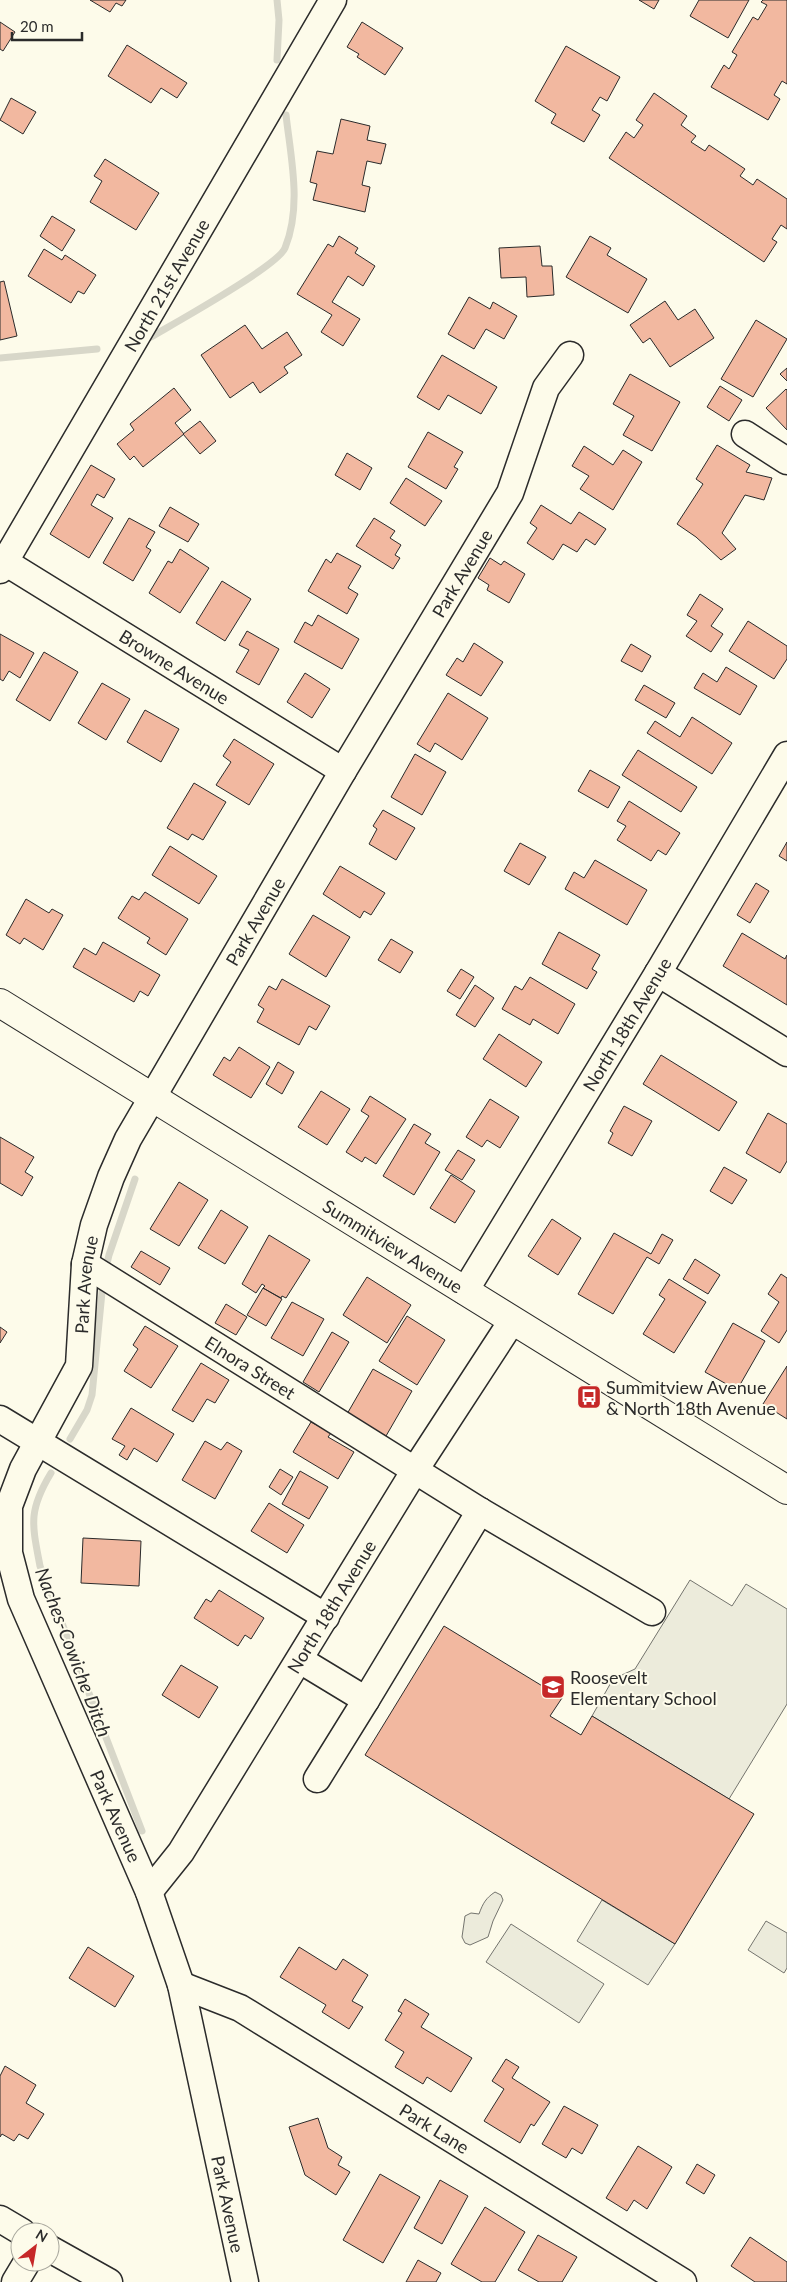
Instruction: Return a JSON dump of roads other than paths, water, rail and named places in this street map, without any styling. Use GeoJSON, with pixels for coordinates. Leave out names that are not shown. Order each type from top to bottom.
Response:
{"type":"FeatureCollection","features":[{"type":"Feature","properties":{"kind":"main road","name":"Summitview Avenue"},"geometry":{"type":"LineString","coordinates":[[0,1003],[787,1490]]}},
{"type":"Feature","properties":{"kind":"street","name":"North 21st Avenue"},"geometry":{"type":"LineString","coordinates":[[2,566],[333,0]]}},
{"type":"Feature","properties":{"kind":"street","name":"Park Avenue"},"geometry":{"type":"LineString","coordinates":[[245,2282],[181,1985],[149,1892],[21,1599],[9,1554],[9,1506],[23,1469],[79,1366],[98,1272],[94,1225],[111,1177],[128,1139],[343,772],[510,493],[546,388],[570,356]]}},
{"type":"Feature","properties":{"kind":"street"},"geometry":{"type":"LineString","coordinates":[[745,434],[787,461]]}},
{"type":"Feature","properties":{"kind":"street","name":"Browne Avenue"},"geometry":{"type":"LineString","coordinates":[[2,566],[343,772]]}},
{"type":"Feature","properties":{"kind":"street","name":"North 18th Avenue"},"geometry":{"type":"LineString","coordinates":[[465,1291],[658,973],[787,755]]}},
{"type":"Feature","properties":{"kind":"street"},"geometry":{"type":"LineString","coordinates":[[658,973],[787,1053]]}},
{"type":"Feature","properties":{"kind":"street","name":"Elnora Street"},"geometry":{"type":"LineString","coordinates":[[98,1272],[480,1511],[652,1612]]}},
{"type":"Feature","properties":{"kind":"street","name":"North 18th Avenue"},"geometry":{"type":"LineString","coordinates":[[149,1892],[181,1852],[415,1470],[512,1321]]}},
{"type":"Feature","properties":{"kind":"street"},"geometry":{"type":"LineString","coordinates":[[0,1419],[326,1617]]}},
{"type":"Feature","properties":{"kind":"street"},"geometry":{"type":"LineString","coordinates":[[317,1779],[480,1511]]}},
{"type":"Feature","properties":{"kind":"street"},"geometry":{"type":"LineString","coordinates":[[300,1660],[366,1700]]}},
{"type":"Feature","properties":{"kind":"street","name":"Park Lane"},"geometry":{"type":"LineString","coordinates":[[181,1985],[240,2008],[684,2282]]}},
{"type":"Feature","properties":{"kind":"street"},"geometry":{"type":"LineString","coordinates":[[60,2255],[109,2282]]}},
{"type":"Feature","properties":{"kind":"waterway","name":"Naches-Cowiche Ditch"},"geometry":{"type":"LineString","coordinates":[[277,0],[279,20],[277,60]]}},
{"type":"Feature","properties":{"kind":"waterway","name":"Naches-Cowiche Ditch"},"geometry":{"type":"LineString","coordinates":[[151,337],[245,281],[264,268],[285,248],[293,216],[294,199],[294,182],[286,115]]}},
{"type":"Feature","properties":{"kind":"waterway","name":"Naches-Cowiche Ditch"},"geometry":{"type":"LineString","coordinates":[[0,358],[97,349]]}},
{"type":"Feature","properties":{"kind":"waterway","name":"Naches-Cowiche Ditch"},"geometry":{"type":"LineString","coordinates":[[105,1272],[135,1179]]}},
{"type":"Feature","properties":{"kind":"waterway","name":"Naches-Cowiche Ditch"},"geometry":{"type":"LineString","coordinates":[[70,1439],[87,1410],[92,1395],[103,1282]]}},
{"type":"Feature","properties":{"kind":"waterway","name":"Naches-Cowiche Ditch"},"geometry":{"type":"LineString","coordinates":[[51,1473],[35,1508],[34,1528],[40,1566],[142,1831]]}},
{"type":"Feature","properties":{"kind":"place","name":"Summitview Avenue & North 18th Avenue"},"geometry":{"type":"Point","coordinates":[589,1397]}},
{"type":"Feature","properties":{"kind":"place","name":"Roosevelt Elementary School"},"geometry":{"type":"Point","coordinates":[553,1687]}}]}
